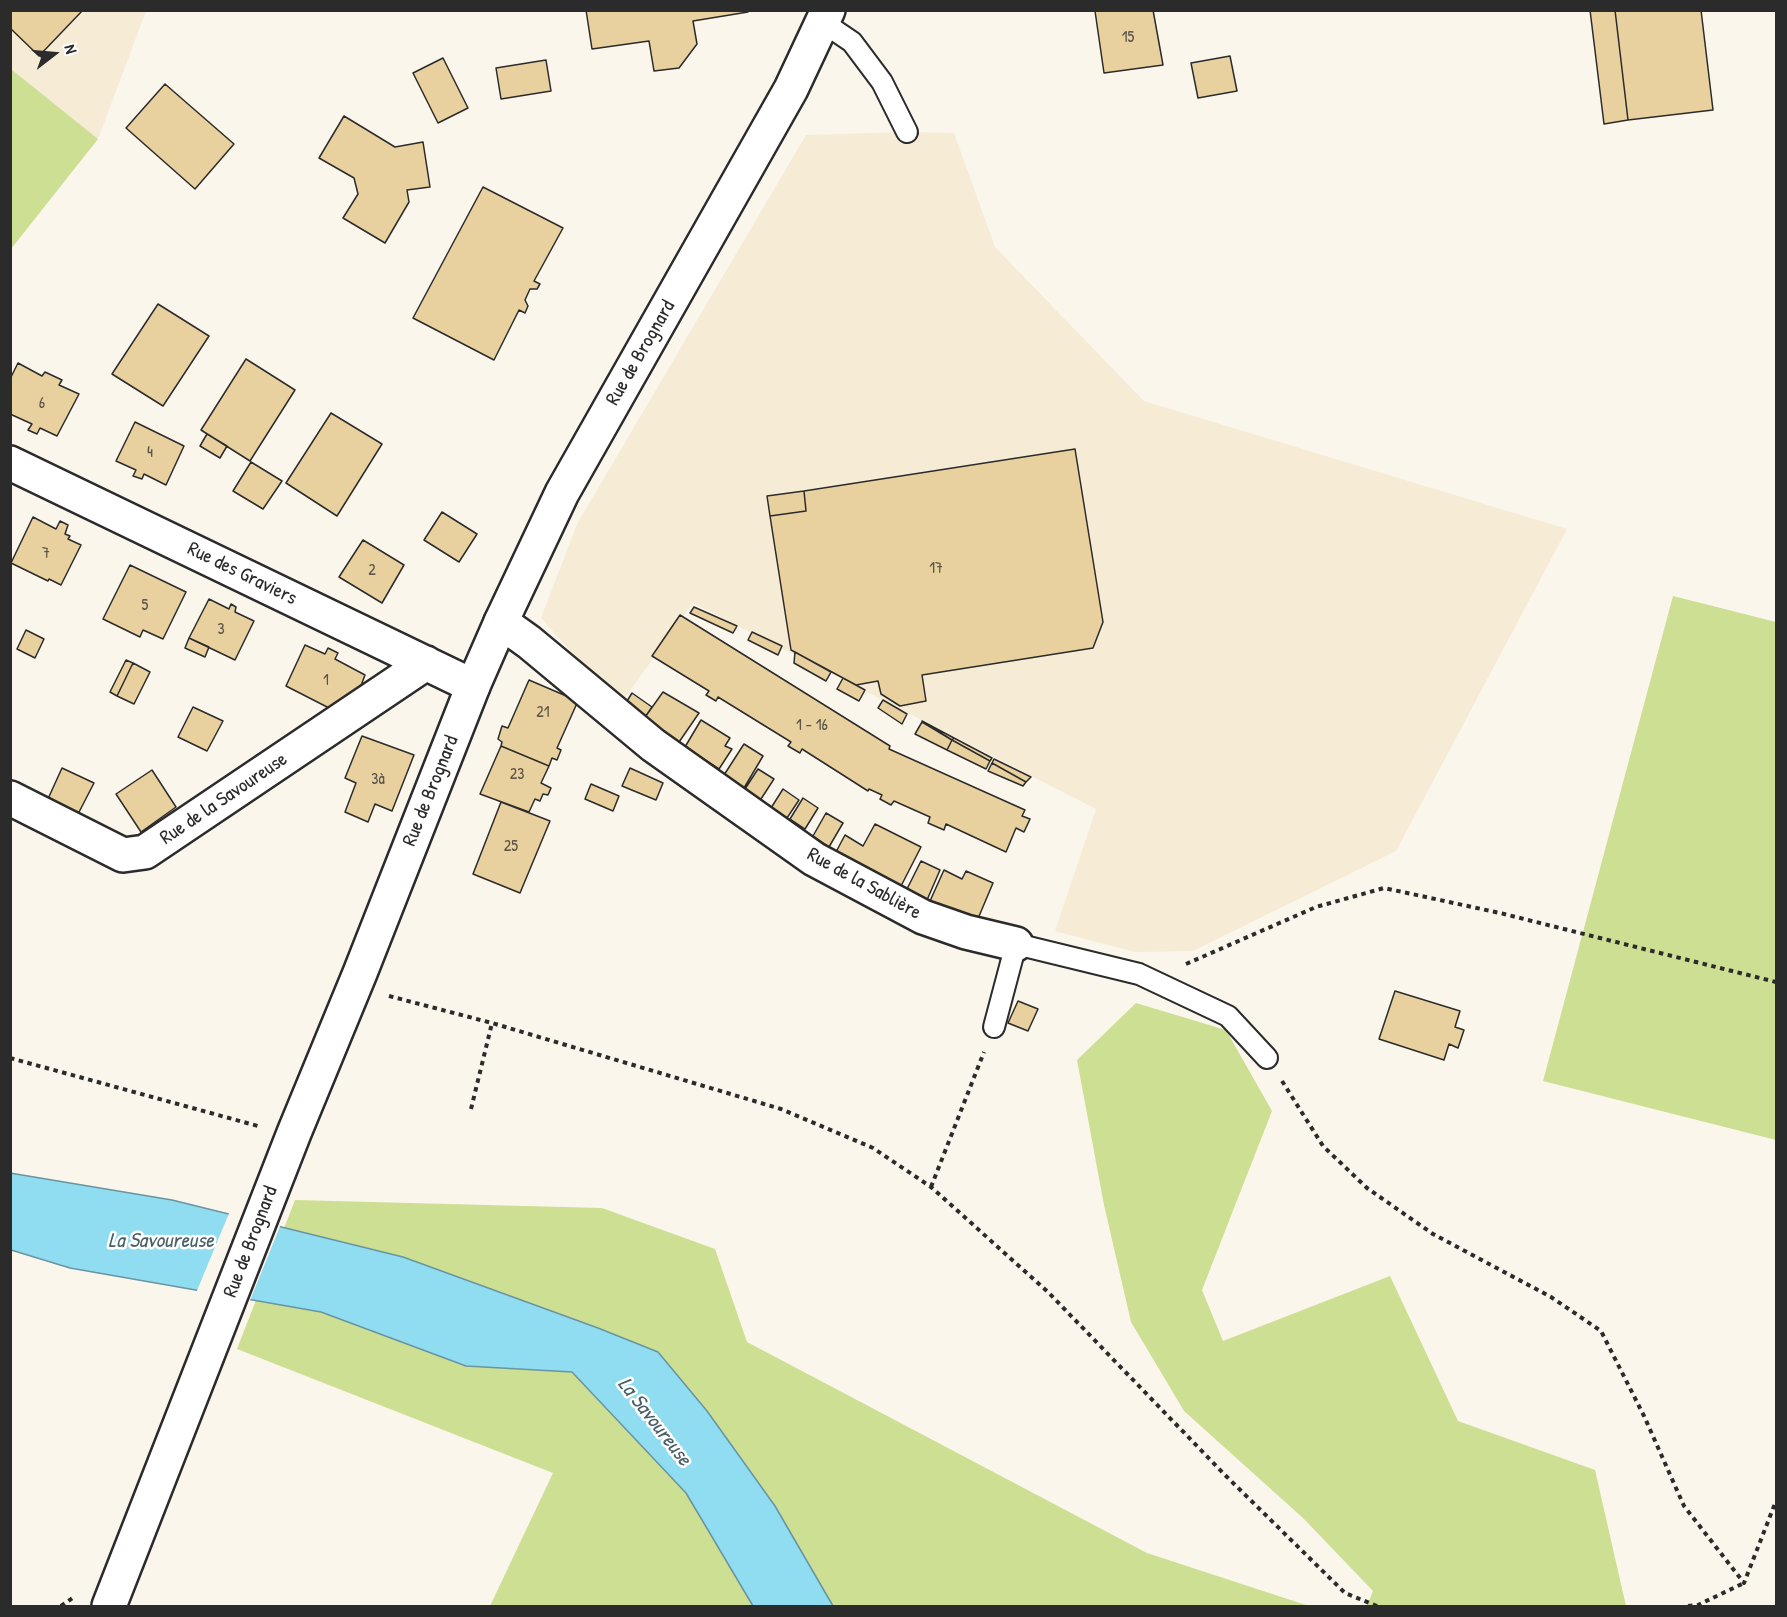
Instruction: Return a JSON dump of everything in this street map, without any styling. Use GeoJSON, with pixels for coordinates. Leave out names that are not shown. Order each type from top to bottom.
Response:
{"type":"FeatureCollection","features":[{"type":"Feature","properties":{"kind":"street","name":"Rue de Brognard"},"geometry":{"type":"LineString","coordinates":[[109,1606],[267,1201],[473,686],[501,622],[562,493],[791,89],[826,17]]}},
{"type":"Feature","properties":{"kind":"street","name":"Rue des Graviers"},"geometry":{"type":"LineString","coordinates":[[10,463],[473,686]]}},
{"type":"Feature","properties":{"kind":"street","name":"Rue de la Sablière"},"geometry":{"type":"LineString","coordinates":[[501,622],[653,745],[814,860],[923,917],[966,932],[1016,944]]}},
{"type":"Feature","properties":{"kind":"street","name":"Rue de la Savoureuse"},"geometry":{"type":"LineString","coordinates":[[10,798],[123,855],[145,852],[426,663]]}},
{"type":"Feature","properties":{"kind":"lane"},"geometry":{"type":"LineString","coordinates":[[826,17],[852,42],[882,82],[907,132]]}},
{"type":"Feature","properties":{"kind":"lane"},"geometry":{"type":"LineString","coordinates":[[994,1027],[1016,944]]}},
{"type":"Feature","properties":{"kind":"lane","name":"Rue de la Sablière"},"geometry":{"type":"LineString","coordinates":[[1016,944],[1139,974],[1228,1016],[1267,1058]]}},
{"type":"Feature","properties":{"kind":"path"},"geometry":{"type":"LineString","coordinates":[[1139,974],[1193,963],[1316,907],[1384,888],[1500,913],[1776,982]]}},
{"type":"Feature","properties":{"kind":"path"},"geometry":{"type":"LineString","coordinates":[[385,995],[492,1023],[781,1109],[873,1148],[932,1187],[1048,1292],[1226,1476],[1346,1593],[1377,1606]]}},
{"type":"Feature","properties":{"kind":"path"},"geometry":{"type":"LineString","coordinates":[[471,1109],[492,1023]]}},
{"type":"Feature","properties":{"kind":"path"},"geometry":{"type":"LineString","coordinates":[[932,1187],[994,1027]]}},
{"type":"Feature","properties":{"kind":"path"},"geometry":{"type":"LineString","coordinates":[[10,1058],[260,1127]]}},
{"type":"Feature","properties":{"kind":"path"},"geometry":{"type":"LineString","coordinates":[[1267,1058],[1323,1146],[1367,1188],[1433,1234],[1551,1297],[1600,1330],[1644,1416],[1684,1506],[1744,1583]]}},
{"type":"Feature","properties":{"kind":"path"},"geometry":{"type":"LineString","coordinates":[[1688,1606],[1698,1605],[1744,1583],[1776,1501]]}},
{"type":"Feature","properties":{"kind":"shaded area"},"geometry":{"type":"Polygon","coordinates":[[[10,11],[146,11],[98,139],[11,69],[10,11]]]}},
{"type":"Feature","properties":{"kind":"shaded area"},"geometry":{"type":"Polygon","coordinates":[[[954,133],[995,247],[1144,401],[1567,529],[1396,851],[1193,951],[1135,952],[1055,931],[1096,809],[693,603],[619,706],[541,618],[577,524],[806,135],[954,133]]]}},
{"type":"Feature","properties":{"kind":"green space"},"geometry":{"type":"Polygon","coordinates":[[[11,69],[98,139],[11,249],[11,69]]]}},
{"type":"Feature","properties":{"kind":"green space"},"geometry":{"type":"Polygon","coordinates":[[[1673,596],[1776,622],[1776,1140],[1543,1081],[1673,596]]]}},
{"type":"Feature","properties":{"kind":"green space"},"geometry":{"type":"Polygon","coordinates":[[[1136,1003],[1226,1030],[1272,1111],[1202,1290],[1223,1341],[1390,1276],[1458,1421],[1595,1470],[1626,1606],[1367,1606],[1373,1591],[1303,1518],[1184,1411],[1131,1322],[1104,1205],[1077,1060],[1136,1003]]]}},
{"type":"Feature","properties":{"kind":"green space"},"geometry":{"type":"Polygon","coordinates":[[[295,1200],[602,1208],[715,1249],[747,1342],[1147,1553],[1309,1606],[490,1606],[553,1473],[237,1349],[295,1200]]]}},
{"type":"Feature","properties":{"kind":"water","name":"La Savoureuse"},"geometry":{"type":"Polygon","coordinates":[[[10,1173],[172,1200],[403,1257],[658,1352],[707,1411],[775,1506],[833,1606],[753,1606],[686,1493],[572,1372],[466,1366],[321,1312],[70,1268],[11,1250],[10,1173]]]}},
{"type":"Feature","properties":{"kind":"pier"},"geometry":{"type":"Polygon","coordinates":[[[230,1211],[281,1224],[249,1303],[196,1293],[230,1211]]]}},
{"type":"Feature","properties":{"kind":"building"},"geometry":{"type":"Polygon","coordinates":[[[10,10],[83,10],[39,56],[10,28],[10,10]]]}},
{"type":"Feature","properties":{"kind":"building"},"geometry":{"type":"Polygon","coordinates":[[[586,10],[748,10],[748,12],[693,21],[697,44],[679,68],[654,71],[649,41],[592,49],[586,10]]]}},
{"type":"Feature","properties":{"kind":"building"},"geometry":{"type":"Polygon","coordinates":[[[1153,10],[1163,65],[1104,73],[1095,11],[1153,10]]]}},
{"type":"Feature","properties":{"kind":"building"},"geometry":{"type":"Polygon","coordinates":[[[1590,10],[1615,10],[1628,120],[1604,124],[1590,10]]]}},
{"type":"Feature","properties":{"kind":"building"},"geometry":{"type":"Polygon","coordinates":[[[1615,10],[1701,10],[1713,110],[1628,120],[1615,10]]]}},
{"type":"Feature","properties":{"kind":"building"},"geometry":{"type":"Polygon","coordinates":[[[1230,56],[1237,91],[1198,98],[1191,63],[1230,56]]]}},
{"type":"Feature","properties":{"kind":"building"},"geometry":{"type":"Polygon","coordinates":[[[443,58],[468,108],[438,123],[413,73],[443,58]]]}},
{"type":"Feature","properties":{"kind":"building"},"geometry":{"type":"Polygon","coordinates":[[[546,60],[551,91],[501,99],[496,68],[546,60]]]}},
{"type":"Feature","properties":{"kind":"building"},"geometry":{"type":"Polygon","coordinates":[[[165,84],[234,144],[195,189],[126,128],[165,84]]]}},
{"type":"Feature","properties":{"kind":"building"},"geometry":{"type":"Polygon","coordinates":[[[344,116],[395,147],[423,142],[430,187],[407,190],[409,202],[385,243],[343,218],[358,194],[354,178],[319,158],[344,116]]]}},
{"type":"Feature","properties":{"kind":"building"},"geometry":{"type":"Polygon","coordinates":[[[483,187],[563,228],[534,281],[540,284],[537,289],[530,289],[525,300],[528,306],[525,313],[519,310],[494,360],[413,318],[483,187]]]}},
{"type":"Feature","properties":{"kind":"building"},"geometry":{"type":"Polygon","coordinates":[[[158,304],[209,336],[163,406],[112,374],[158,304]]]}},
{"type":"Feature","properties":{"kind":"building"},"geometry":{"type":"Polygon","coordinates":[[[246,359],[295,390],[250,461],[201,430],[246,359]]]}},
{"type":"Feature","properties":{"kind":"building"},"geometry":{"type":"Polygon","coordinates":[[[18,363],[42,376],[45,372],[62,380],[59,385],[79,394],[57,436],[40,428],[37,434],[28,430],[32,424],[10,414],[10,379],[18,363]]]}},
{"type":"Feature","properties":{"kind":"building"},"geometry":{"type":"Polygon","coordinates":[[[331,413],[382,444],[337,516],[286,483],[331,413]]]}},
{"type":"Feature","properties":{"kind":"building"},"geometry":{"type":"Polygon","coordinates":[[[135,422],[184,446],[166,485],[144,474],[142,479],[133,476],[136,470],[116,461],[135,422]]]}},
{"type":"Feature","properties":{"kind":"building"},"geometry":{"type":"Polygon","coordinates":[[[207,434],[227,446],[220,458],[200,446],[207,434]]]}},
{"type":"Feature","properties":{"kind":"building"},"geometry":{"type":"Polygon","coordinates":[[[1075,449],[1103,622],[1093,648],[922,675],[926,701],[900,706],[881,694],[878,681],[856,685],[791,650],[770,516],[806,511],[804,491],[1075,449]]]}},
{"type":"Feature","properties":{"kind":"building"},"geometry":{"type":"Polygon","coordinates":[[[251,462],[282,481],[263,509],[233,491],[251,462]]]}},
{"type":"Feature","properties":{"kind":"building"},"geometry":{"type":"Polygon","coordinates":[[[804,491],[806,511],[770,516],[767,496],[804,491]]]}},
{"type":"Feature","properties":{"kind":"building"},"geometry":{"type":"Polygon","coordinates":[[[442,512],[477,534],[459,562],[424,540],[442,512]]]}},
{"type":"Feature","properties":{"kind":"building"},"geometry":{"type":"Polygon","coordinates":[[[33,517],[56,529],[60,521],[68,525],[65,534],[70,536],[68,539],[81,545],[61,585],[11,563],[33,517]]]}},
{"type":"Feature","properties":{"kind":"building"},"geometry":{"type":"Polygon","coordinates":[[[363,540],[404,565],[382,603],[339,577],[363,540]]]}},
{"type":"Feature","properties":{"kind":"building"},"geometry":{"type":"Polygon","coordinates":[[[130,565],[186,592],[163,639],[143,630],[140,637],[103,619],[130,565]]]}},
{"type":"Feature","properties":{"kind":"building"},"geometry":{"type":"Polygon","coordinates":[[[209,599],[229,609],[231,604],[236,607],[235,612],[254,621],[235,660],[189,638],[209,599]]]}},
{"type":"Feature","properties":{"kind":"building"},"geometry":{"type":"Polygon","coordinates":[[[694,607],[737,626],[733,633],[690,613],[694,607]]]}},
{"type":"Feature","properties":{"kind":"building"},"geometry":{"type":"Polygon","coordinates":[[[680,615],[890,746],[889,749],[1025,810],[1022,816],[1030,819],[1024,832],[1016,828],[1006,852],[946,824],[944,830],[928,823],[930,817],[894,801],[891,805],[880,799],[882,795],[869,789],[868,791],[802,749],[800,753],[788,746],[791,742],[718,697],[716,701],[706,695],[709,691],[652,656],[680,615]]]}},
{"type":"Feature","properties":{"kind":"building"},"geometry":{"type":"Polygon","coordinates":[[[26,630],[44,639],[35,658],[17,649],[26,630]]]}},
{"type":"Feature","properties":{"kind":"building"},"geometry":{"type":"Polygon","coordinates":[[[752,632],[782,646],[778,655],[748,640],[752,632]]]}},
{"type":"Feature","properties":{"kind":"building"},"geometry":{"type":"Polygon","coordinates":[[[189,638],[209,647],[205,657],[185,648],[189,638]]]}},
{"type":"Feature","properties":{"kind":"building"},"geometry":{"type":"Polygon","coordinates":[[[305,645],[325,654],[328,648],[338,653],[335,659],[365,675],[359,691],[331,709],[286,686],[305,645]]]}},
{"type":"Feature","properties":{"kind":"building"},"geometry":{"type":"Polygon","coordinates":[[[795,652],[831,672],[826,681],[794,663],[795,652]]]}},
{"type":"Feature","properties":{"kind":"building"},"geometry":{"type":"Polygon","coordinates":[[[126,660],[133,663],[117,696],[110,692],[126,660]]]}},
{"type":"Feature","properties":{"kind":"building"},"geometry":{"type":"Polygon","coordinates":[[[133,663],[150,672],[134,704],[117,696],[133,663]]]}},
{"type":"Feature","properties":{"kind":"building"},"geometry":{"type":"Polygon","coordinates":[[[843,678],[865,690],[859,701],[837,689],[843,678]]]}},
{"type":"Feature","properties":{"kind":"building"},"geometry":{"type":"Polygon","coordinates":[[[529,680],[578,701],[557,748],[561,750],[557,760],[552,758],[549,766],[501,746],[502,742],[498,739],[502,726],[508,728],[529,680]]]}},
{"type":"Feature","properties":{"kind":"building"},"geometry":{"type":"Polygon","coordinates":[[[663,692],[699,713],[677,745],[643,720],[663,692]]]}},
{"type":"Feature","properties":{"kind":"building"},"geometry":{"type":"Polygon","coordinates":[[[632,693],[652,707],[643,720],[624,706],[632,693]]]}},
{"type":"Feature","properties":{"kind":"building"},"geometry":{"type":"Polygon","coordinates":[[[883,700],[907,714],[902,724],[878,708],[883,700]]]}},
{"type":"Feature","properties":{"kind":"building"},"geometry":{"type":"Polygon","coordinates":[[[193,707],[223,721],[207,751],[178,737],[193,707]]]}},
{"type":"Feature","properties":{"kind":"building"},"geometry":{"type":"Polygon","coordinates":[[[701,720],[730,738],[725,746],[732,749],[719,769],[685,747],[701,720]]]}},
{"type":"Feature","properties":{"kind":"building"},"geometry":{"type":"Polygon","coordinates":[[[922,721],[954,738],[952,740],[922,721]]]}},
{"type":"Feature","properties":{"kind":"building"},"geometry":{"type":"Polygon","coordinates":[[[922,722],[952,740],[947,750],[915,734],[922,722]]]}},
{"type":"Feature","properties":{"kind":"building"},"geometry":{"type":"Polygon","coordinates":[[[362,736],[414,755],[392,811],[375,804],[368,822],[345,812],[356,783],[345,778],[362,736]]]}},
{"type":"Feature","properties":{"kind":"building"},"geometry":{"type":"Polygon","coordinates":[[[954,738],[992,758],[990,761],[952,740],[954,738]]]}},
{"type":"Feature","properties":{"kind":"building"},"geometry":{"type":"Polygon","coordinates":[[[952,740],[990,761],[986,769],[947,750],[952,740]]]}},
{"type":"Feature","properties":{"kind":"building"},"geometry":{"type":"Polygon","coordinates":[[[744,744],[763,756],[744,788],[724,775],[744,744]]]}},
{"type":"Feature","properties":{"kind":"building"},"geometry":{"type":"Polygon","coordinates":[[[501,746],[549,766],[541,783],[551,788],[548,795],[543,794],[540,801],[535,799],[529,812],[480,794],[501,746]]]}},
{"type":"Feature","properties":{"kind":"building"},"geometry":{"type":"Polygon","coordinates":[[[994,759],[1031,777],[1026,782],[992,763],[994,759]]]}},
{"type":"Feature","properties":{"kind":"building"},"geometry":{"type":"Polygon","coordinates":[[[992,763],[1026,782],[1023,786],[988,771],[992,763]]]}},
{"type":"Feature","properties":{"kind":"building"},"geometry":{"type":"Polygon","coordinates":[[[62,768],[94,783],[77,816],[47,801],[62,768]]]}},
{"type":"Feature","properties":{"kind":"building"},"geometry":{"type":"Polygon","coordinates":[[[630,768],[663,783],[656,800],[622,786],[630,768]]]}},
{"type":"Feature","properties":{"kind":"building"},"geometry":{"type":"Polygon","coordinates":[[[758,769],[774,779],[759,802],[743,792],[758,769]]]}},
{"type":"Feature","properties":{"kind":"building"},"geometry":{"type":"Polygon","coordinates":[[[152,770],[176,807],[141,832],[116,794],[152,770]]]}},
{"type":"Feature","properties":{"kind":"building"},"geometry":{"type":"Polygon","coordinates":[[[591,784],[619,796],[613,811],[585,799],[591,784]]]}},
{"type":"Feature","properties":{"kind":"building"},"geometry":{"type":"Polygon","coordinates":[[[783,789],[799,800],[787,818],[771,808],[783,789]]]}},
{"type":"Feature","properties":{"kind":"building"},"geometry":{"type":"Polygon","coordinates":[[[803,798],[818,808],[805,829],[790,819],[803,798]]]}},
{"type":"Feature","properties":{"kind":"building"},"geometry":{"type":"Polygon","coordinates":[[[501,802],[550,821],[520,893],[473,874],[501,802]]]}},
{"type":"Feature","properties":{"kind":"building"},"geometry":{"type":"Polygon","coordinates":[[[826,813],[843,823],[829,847],[813,836],[826,813]]]}},
{"type":"Feature","properties":{"kind":"building"},"geometry":{"type":"Polygon","coordinates":[[[875,824],[921,847],[899,890],[836,852],[845,835],[863,846],[875,824]]]}},
{"type":"Feature","properties":{"kind":"building"},"geometry":{"type":"Polygon","coordinates":[[[921,861],[940,870],[927,900],[906,891],[921,861]]]}},
{"type":"Feature","properties":{"kind":"building"},"geometry":{"type":"Polygon","coordinates":[[[944,870],[962,879],[966,871],[993,883],[977,921],[930,901],[944,870]]]}},
{"type":"Feature","properties":{"kind":"building"},"geometry":{"type":"Polygon","coordinates":[[[1395,991],[1460,1011],[1455,1027],[1464,1030],[1458,1048],[1449,1044],[1444,1060],[1379,1039],[1395,991]]]}},
{"type":"Feature","properties":{"kind":"building"},"geometry":{"type":"Polygon","coordinates":[[[1018,1001],[1038,1009],[1028,1031],[1008,1023],[1018,1001]]]}}]}
